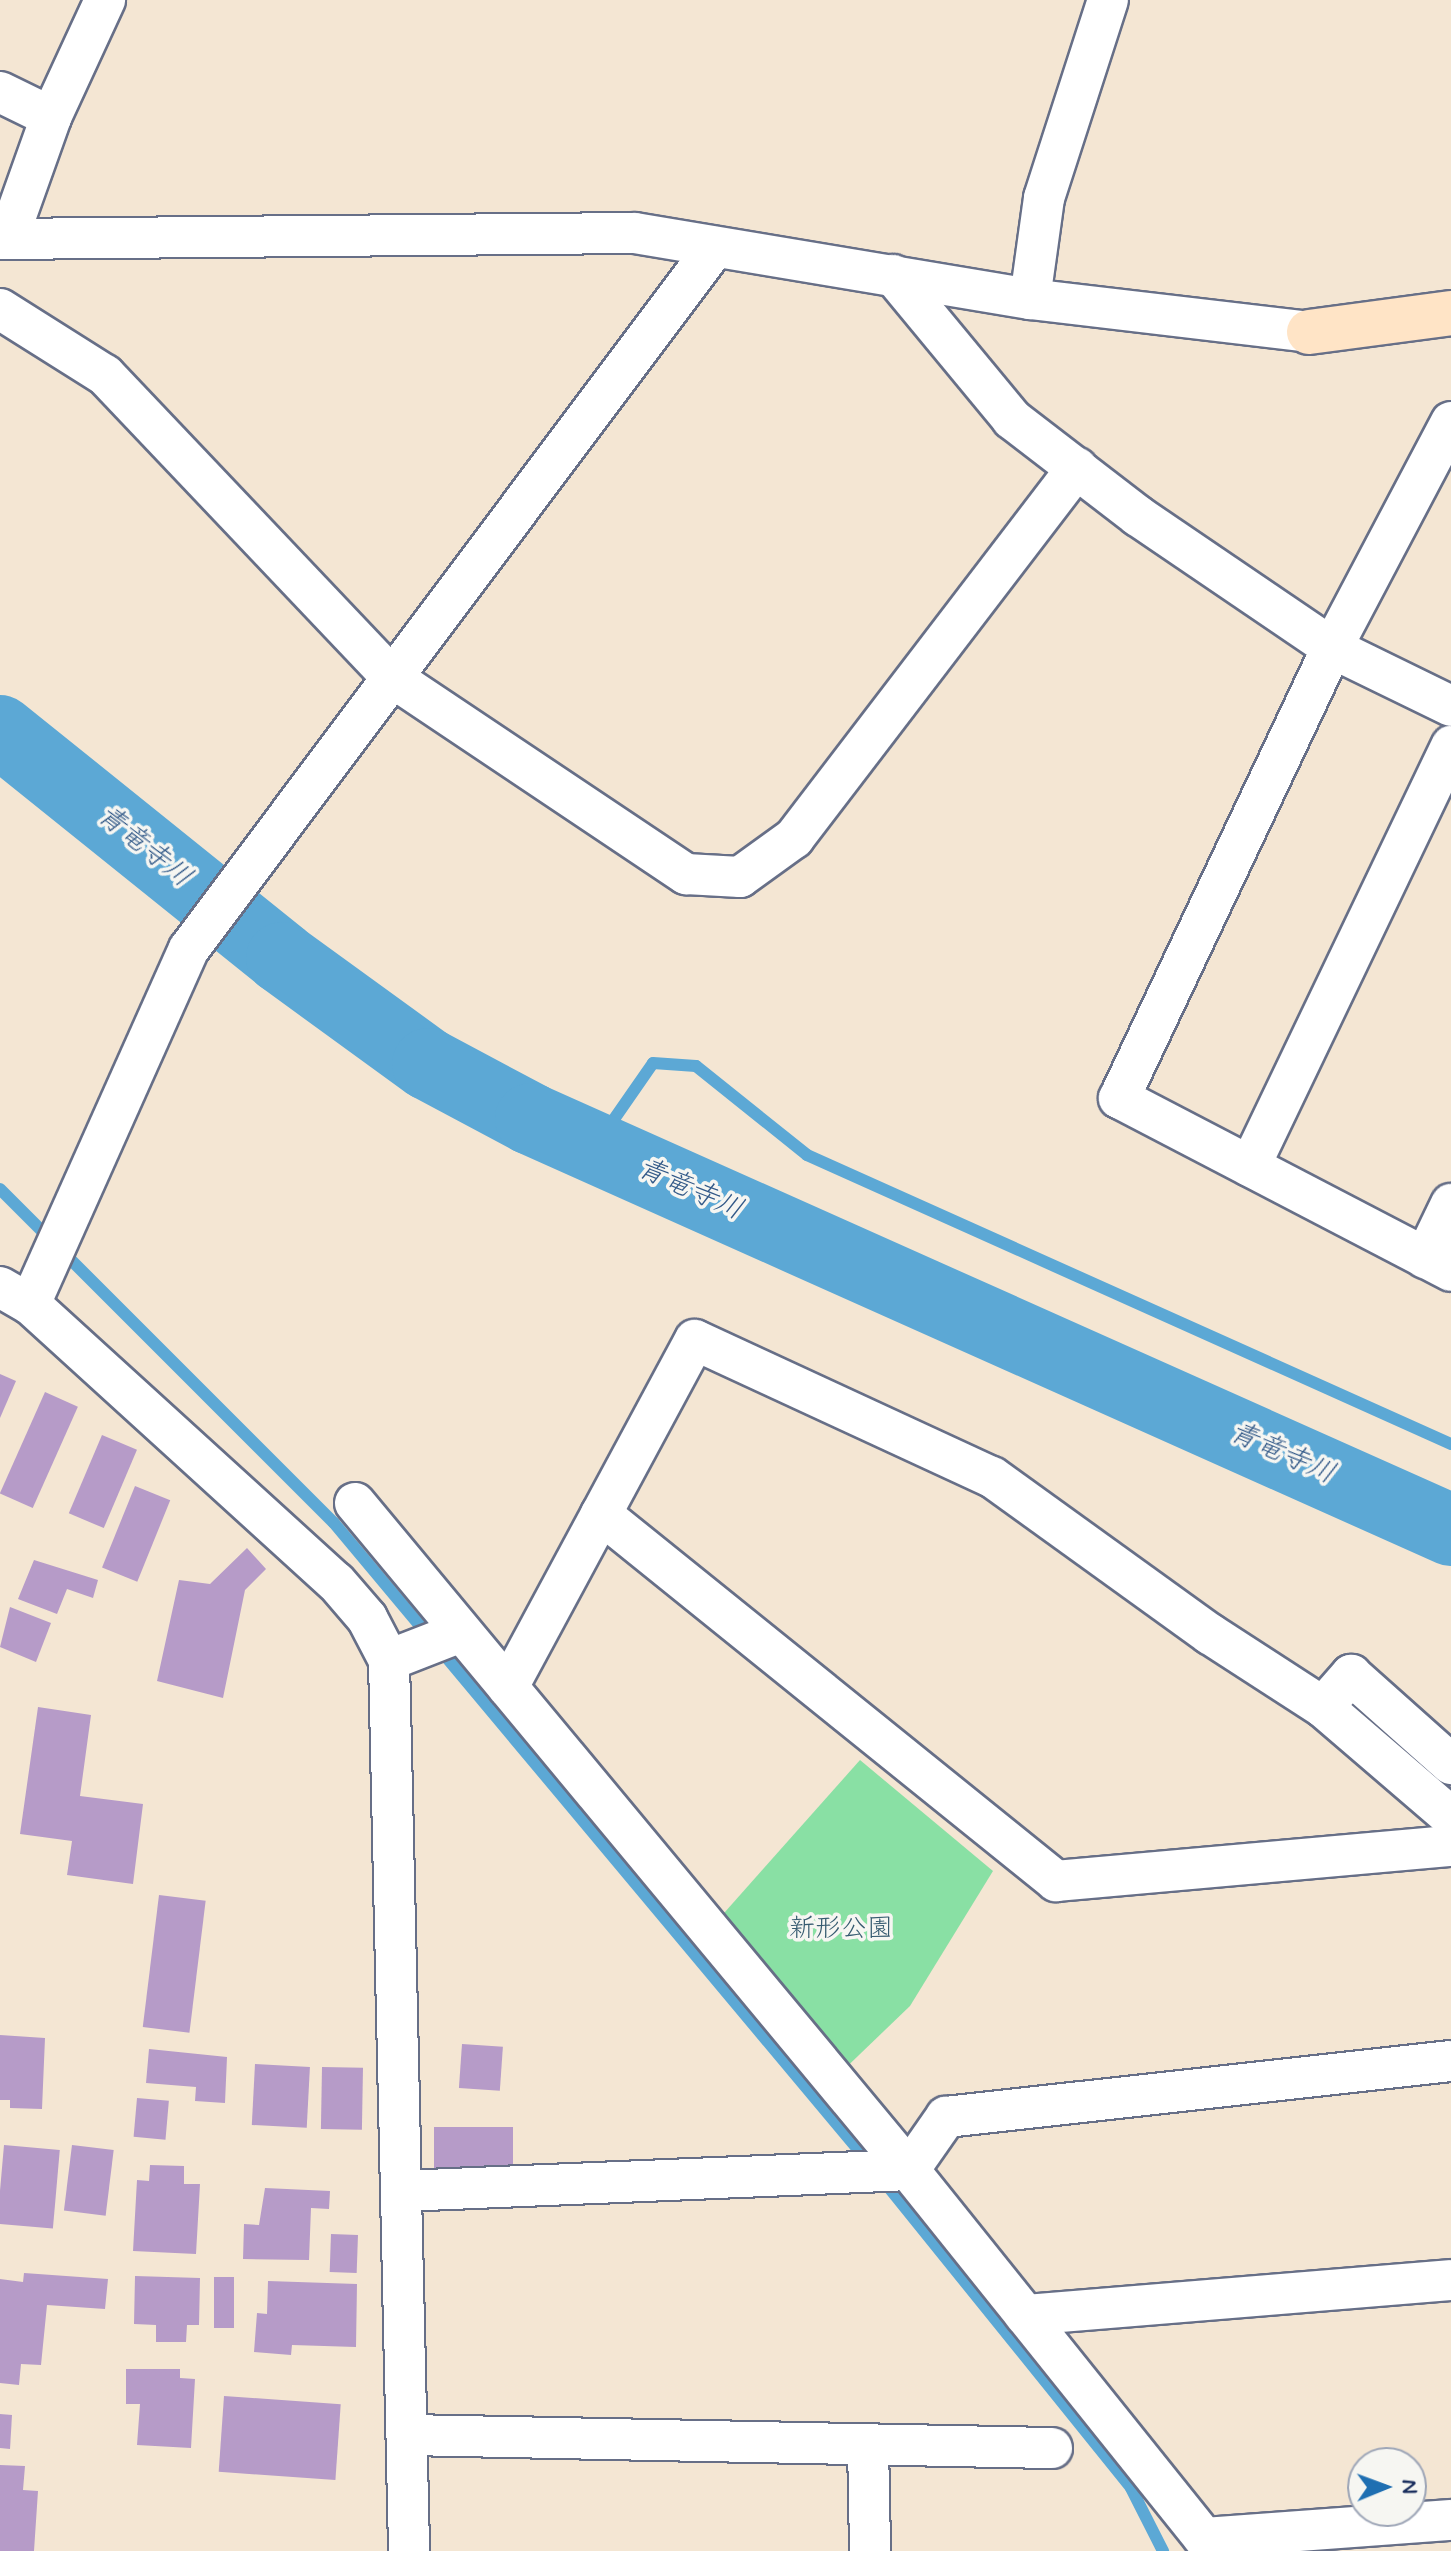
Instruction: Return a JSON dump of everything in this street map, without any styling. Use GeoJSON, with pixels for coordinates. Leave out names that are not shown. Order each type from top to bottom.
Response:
{"type":"FeatureCollection","features":[{"type":"Feature","properties":{"kind":"street"},"geometry":{"type":"LineString","coordinates":[[105,0],[51,117],[4,238],[635,233],[1030,299],[1309,332],[1451,313]]}},
{"type":"Feature","properties":{"kind":"street"},"geometry":{"type":"LineString","coordinates":[[1030,299],[1044,198],[1108,0]]}},
{"type":"Feature","properties":{"kind":"street"},"geometry":{"type":"LineString","coordinates":[[0,92],[51,117]]}},
{"type":"Feature","properties":{"kind":"street"},"geometry":{"type":"LineString","coordinates":[[409,2551],[389,1660],[367,1618],[336,1582],[15,1295],[189,949],[715,247]]}},
{"type":"Feature","properties":{"kind":"street"},"geometry":{"type":"LineString","coordinates":[[893,275],[1012,419],[1332,648],[1451,706]]}},
{"type":"Feature","properties":{"kind":"street"},"geometry":{"type":"LineString","coordinates":[[0,309],[105,375],[393,678],[686,874],[740,877],[794,838],[1077,468]]}},
{"type":"Feature","properties":{"kind":"street"},"geometry":{"type":"LineString","coordinates":[[1451,422],[1332,648],[1119,1098],[1438,1264],[1451,1204]]}},
{"type":"Feature","properties":{"kind":"street"},"geometry":{"type":"LineString","coordinates":[[1250,1166],[1451,746]]}},
{"type":"Feature","properties":{"kind":"street"},"geometry":{"type":"LineString","coordinates":[[508,1687],[695,1340],[992,1477],[1197,1625],[1323,1707],[1451,1817]]}},
{"type":"Feature","properties":{"kind":"street"},"geometry":{"type":"LineString","coordinates":[[355,1503],[909,2170],[1204,2538],[1451,2520]]}},
{"type":"Feature","properties":{"kind":"street"},"geometry":{"type":"LineString","coordinates":[[601,1514],[1056,1881],[1451,1846]]}},
{"type":"Feature","properties":{"kind":"street"},"geometry":{"type":"LineString","coordinates":[[389,1660],[461,1632]]}},
{"type":"Feature","properties":{"kind":"street"},"geometry":{"type":"LineString","coordinates":[[1323,1707],[1351,1675],[1451,1764]]}},
{"type":"Feature","properties":{"kind":"street"},"geometry":{"type":"LineString","coordinates":[[909,2170],[946,2117],[1451,2061]]}},
{"type":"Feature","properties":{"kind":"street"},"geometry":{"type":"LineString","coordinates":[[402,2191],[909,2170]]}},
{"type":"Feature","properties":{"kind":"street"},"geometry":{"type":"LineString","coordinates":[[1025,2315],[1451,2280]]}},
{"type":"Feature","properties":{"kind":"street"},"geometry":{"type":"LineString","coordinates":[[408,2435],[1052,2448]]}},
{"type":"Feature","properties":{"kind":"street"},"geometry":{"type":"LineString","coordinates":[[868,2444],[870,2551]]}},
{"type":"Feature","properties":{"kind":"green space","name":"新形公園"},"geometry":{"type":"Polygon","coordinates":[[[860,1760],[993,1871],[910,2006],[833,2080],[709,1930],[860,1760]]]}},
{"type":"Feature","properties":{"kind":"building"},"geometry":{"type":"Polygon","coordinates":[[[0,1374],[16,1381],[0,1418],[0,1374]]]}},
{"type":"Feature","properties":{"kind":"building"},"geometry":{"type":"Polygon","coordinates":[[[45,1392],[78,1407],[33,1508],[0,1493],[45,1392]]]}},
{"type":"Feature","properties":{"kind":"building"},"geometry":{"type":"Polygon","coordinates":[[[102,1435],[137,1450],[104,1528],[69,1513],[102,1435]]]}},
{"type":"Feature","properties":{"kind":"building"},"geometry":{"type":"Polygon","coordinates":[[[135,1486],[170,1500],[137,1582],[102,1568],[135,1486]]]}},
{"type":"Feature","properties":{"kind":"building"},"geometry":{"type":"Polygon","coordinates":[[[247,1548],[266,1569],[245,1590],[223,1698],[157,1681],[179,1580],[210,1584],[247,1548]]]}},
{"type":"Feature","properties":{"kind":"building"},"geometry":{"type":"Polygon","coordinates":[[[34,1560],[98,1580],[93,1598],[67,1589],[57,1614],[18,1599],[34,1560]]]}},
{"type":"Feature","properties":{"kind":"building"},"geometry":{"type":"Polygon","coordinates":[[[10,1607],[51,1623],[36,1662],[0,1647],[10,1607]]]}},
{"type":"Feature","properties":{"kind":"building"},"geometry":{"type":"Polygon","coordinates":[[[38,1707],[91,1715],[80,1796],[143,1804],[133,1884],[67,1875],[72,1841],[20,1834],[38,1707]]]}},
{"type":"Feature","properties":{"kind":"building"},"geometry":{"type":"Polygon","coordinates":[[[159,1895],[206,1901],[189,2033],[143,2027],[159,1895]]]}},
{"type":"Feature","properties":{"kind":"building"},"geometry":{"type":"Polygon","coordinates":[[[0,2035],[45,2038],[42,2109],[10,2108],[10,2100],[0,2100],[0,2035]]]}},
{"type":"Feature","properties":{"kind":"building"},"geometry":{"type":"Polygon","coordinates":[[[462,2044],[503,2047],[500,2091],[459,2088],[462,2044]]]}},
{"type":"Feature","properties":{"kind":"building"},"geometry":{"type":"Polygon","coordinates":[[[149,2049],[227,2057],[225,2103],[195,2101],[196,2087],[146,2083],[149,2049]]]}},
{"type":"Feature","properties":{"kind":"building"},"geometry":{"type":"Polygon","coordinates":[[[255,2064],[310,2067],[307,2128],[252,2125],[255,2064]]]}},
{"type":"Feature","properties":{"kind":"building"},"geometry":{"type":"Polygon","coordinates":[[[322,2067],[363,2068],[362,2130],[321,2129],[322,2067]]]}},
{"type":"Feature","properties":{"kind":"building"},"geometry":{"type":"Polygon","coordinates":[[[137,2098],[169,2101],[165,2140],[134,2137],[137,2098]]]}},
{"type":"Feature","properties":{"kind":"building"},"geometry":{"type":"Polygon","coordinates":[[[434,2127],[513,2127],[513,2173],[434,2173],[434,2127]]]}},
{"type":"Feature","properties":{"kind":"building"},"geometry":{"type":"Polygon","coordinates":[[[4,2145],[60,2150],[53,2229],[0,2224],[4,2145]]]}},
{"type":"Feature","properties":{"kind":"building"},"geometry":{"type":"Polygon","coordinates":[[[72,2145],[114,2150],[106,2216],[64,2211],[72,2145]]]}},
{"type":"Feature","properties":{"kind":"building"},"geometry":{"type":"Polygon","coordinates":[[[150,2165],[184,2166],[184,2184],[200,2184],[196,2254],[133,2251],[137,2180],[149,2181],[150,2165]]]}},
{"type":"Feature","properties":{"kind":"building"},"geometry":{"type":"Polygon","coordinates":[[[265,2188],[330,2191],[329,2209],[311,2208],[309,2260],[243,2259],[244,2224],[259,2225],[265,2188]]]}},
{"type":"Feature","properties":{"kind":"building"},"geometry":{"type":"Polygon","coordinates":[[[331,2234],[358,2235],[357,2273],[330,2272],[331,2234]]]}},
{"type":"Feature","properties":{"kind":"building"},"geometry":{"type":"Polygon","coordinates":[[[24,2273],[108,2279],[105,2309],[47,2305],[41,2365],[21,2364],[19,2385],[0,2383],[0,2279],[23,2282],[24,2273]]]}},
{"type":"Feature","properties":{"kind":"building"},"geometry":{"type":"Polygon","coordinates":[[[135,2276],[200,2278],[199,2325],[187,2325],[186,2342],[156,2342],[156,2325],[134,2324],[135,2276]]]}},
{"type":"Feature","properties":{"kind":"building"},"geometry":{"type":"Polygon","coordinates":[[[214,2277],[234,2277],[234,2328],[214,2328],[214,2277]]]}},
{"type":"Feature","properties":{"kind":"building"},"geometry":{"type":"Polygon","coordinates":[[[268,2281],[357,2284],[356,2347],[292,2345],[291,2355],[254,2352],[257,2313],[267,2314],[268,2281]]]}},
{"type":"Feature","properties":{"kind":"building"},"geometry":{"type":"Polygon","coordinates":[[[126,2369],[180,2369],[180,2378],[195,2379],[191,2448],[137,2445],[140,2404],[126,2404],[126,2369]]]}},
{"type":"Feature","properties":{"kind":"building"},"geometry":{"type":"Polygon","coordinates":[[[224,2396],[341,2404],[335,2480],[219,2472],[224,2396]]]}},
{"type":"Feature","properties":{"kind":"building"},"geometry":{"type":"Polygon","coordinates":[[[0,2414],[12,2415],[10,2449],[0,2448],[0,2414]]]}},
{"type":"Feature","properties":{"kind":"building"},"geometry":{"type":"Polygon","coordinates":[[[0,2465],[25,2466],[23,2490],[38,2491],[34,2551],[0,2551],[0,2465]]]}},
{"type":"Feature","properties":{"kind":"waterway","name":"青竜寺川"},"geometry":{"type":"LineString","coordinates":[[0,731],[282,958],[428,1064],[531,1119],[1451,1530]]}},
{"type":"Feature","properties":{"kind":"waterway"},"geometry":{"type":"LineString","coordinates":[[594,1148],[653,1063],[696,1066],[807,1155],[1451,1444]]}},
{"type":"Feature","properties":{"kind":"waterway"},"geometry":{"type":"LineString","coordinates":[[0,1189],[334,1523],[871,2165]]}},
{"type":"Feature","properties":{"kind":"waterway"},"geometry":{"type":"LineString","coordinates":[[882,2179],[1131,2488],[1163,2551]]}}]}
